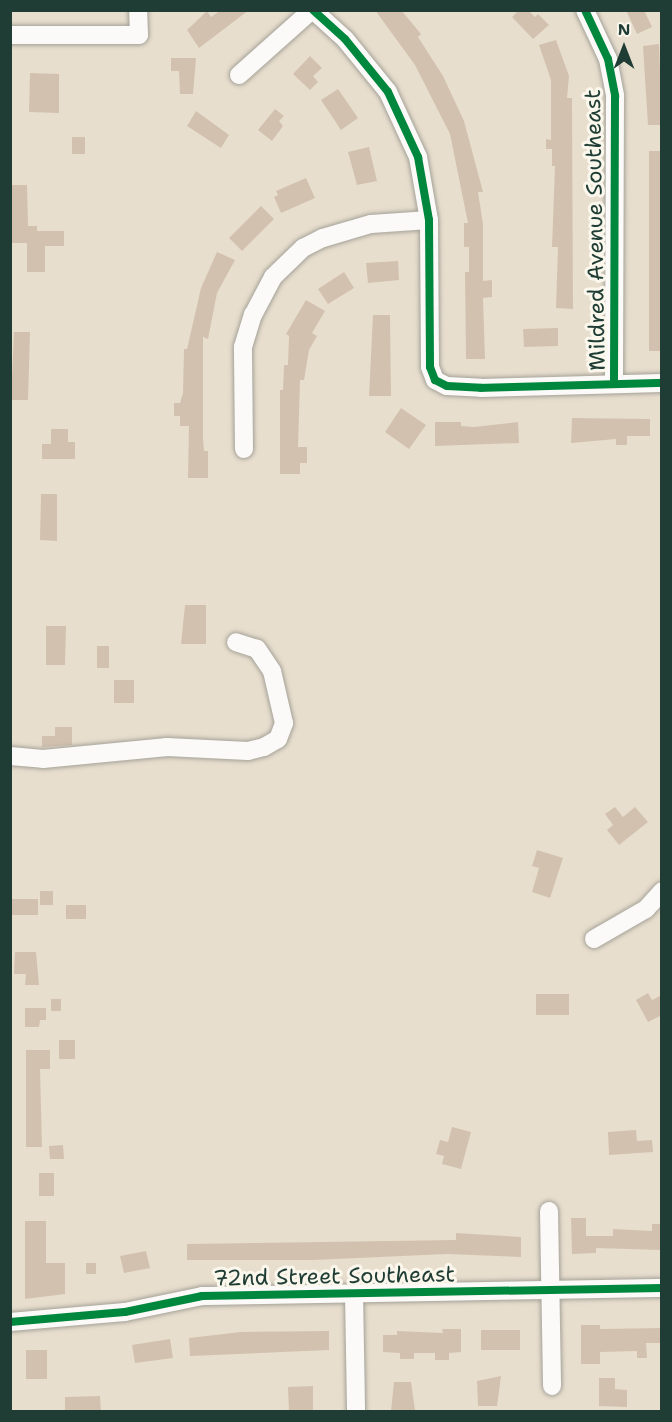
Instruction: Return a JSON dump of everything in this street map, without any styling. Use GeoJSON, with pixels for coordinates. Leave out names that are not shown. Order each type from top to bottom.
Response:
{"type":"FeatureCollection","features":[{"type":"Feature","properties":{"kind":"street"},"geometry":{"type":"LineString","coordinates":[[10,35],[139,35],[138,10]]}},
{"type":"Feature","properties":{"kind":"street"},"geometry":{"type":"LineString","coordinates":[[239,75],[313,10],[345,39],[394,101],[418,157],[429,220],[430,367],[435,380],[447,386],[481,388],[662,383]]}},
{"type":"Feature","properties":{"kind":"street","name":"Mildred Avenue Southeast"},"geometry":{"type":"LineString","coordinates":[[585,10],[608,59],[615,96],[614,384]]}},
{"type":"Feature","properties":{"kind":"street"},"geometry":{"type":"LineString","coordinates":[[244,449],[243,347],[253,315],[273,277],[303,248],[323,238],[371,224],[429,220]]}},
{"type":"Feature","properties":{"kind":"street"},"geometry":{"type":"LineString","coordinates":[[10,756],[43,759],[167,747],[248,751],[264,747],[278,739],[284,723],[272,671],[257,649],[236,642]]}},
{"type":"Feature","properties":{"kind":"street"},"geometry":{"type":"LineString","coordinates":[[594,939],[646,909],[662,891]]}},
{"type":"Feature","properties":{"kind":"street"},"geometry":{"type":"LineString","coordinates":[[549,1211],[552,1386]]}},
{"type":"Feature","properties":{"kind":"street","name":"72nd Street Southeast"},"geometry":{"type":"LineString","coordinates":[[10,1322],[125,1312],[202,1296],[662,1288]]}},
{"type":"Feature","properties":{"kind":"street"},"geometry":{"type":"LineString","coordinates":[[354,1293],[356,1412]]}},
{"type":"Feature","properties":{"kind":"building"},"geometry":{"type":"Polygon","coordinates":[[[221,10],[249,10],[199,48],[187,30],[207,11],[211,17],[221,10]]]}},
{"type":"Feature","properties":{"kind":"building"},"geometry":{"type":"Polygon","coordinates":[[[375,10],[401,10],[421,34],[418,37],[443,76],[464,121],[483,192],[478,192],[483,224],[483,281],[492,280],[492,297],[483,298],[485,359],[466,359],[465,272],[469,272],[469,247],[464,247],[464,223],[468,223],[450,134],[415,65],[375,10]]]}},
{"type":"Feature","properties":{"kind":"building"},"geometry":{"type":"Polygon","coordinates":[[[519,10],[528,10],[535,17],[538,14],[549,25],[533,39],[512,17],[519,10]]]}},
{"type":"Feature","properties":{"kind":"building"},"geometry":{"type":"Polygon","coordinates":[[[626,10],[644,10],[652,27],[637,34],[626,10]]]}},
{"type":"Feature","properties":{"kind":"building"},"geometry":{"type":"Polygon","coordinates":[[[556,40],[569,76],[567,98],[572,98],[573,309],[556,308],[558,247],[552,247],[555,166],[552,166],[552,149],[546,149],[546,139],[551,140],[551,80],[539,45],[556,40]]]}},
{"type":"Feature","properties":{"kind":"building"},"geometry":{"type":"Polygon","coordinates":[[[659,44],[662,125],[648,125],[643,46],[659,44]]]}},
{"type":"Feature","properties":{"kind":"building"},"geometry":{"type":"Polygon","coordinates":[[[310,56],[322,68],[313,76],[318,82],[310,90],[293,74],[310,56]]]}},
{"type":"Feature","properties":{"kind":"building"},"geometry":{"type":"Polygon","coordinates":[[[171,58],[196,58],[193,94],[180,94],[179,71],[171,71],[171,58]]]}},
{"type":"Feature","properties":{"kind":"building"},"geometry":{"type":"Polygon","coordinates":[[[30,73],[59,74],[59,113],[29,112],[30,73]]]}},
{"type":"Feature","properties":{"kind":"building"},"geometry":{"type":"Polygon","coordinates":[[[338,89],[358,118],[341,130],[321,100],[338,89]]]}},
{"type":"Feature","properties":{"kind":"building"},"geometry":{"type":"Polygon","coordinates":[[[275,109],[284,116],[279,121],[283,126],[272,141],[258,130],[275,109]]]}},
{"type":"Feature","properties":{"kind":"building"},"geometry":{"type":"Polygon","coordinates":[[[196,111],[229,135],[221,148],[187,126],[196,111]]]}},
{"type":"Feature","properties":{"kind":"building"},"geometry":{"type":"Polygon","coordinates":[[[72,137],[85,137],[85,154],[72,154],[72,137]]]}},
{"type":"Feature","properties":{"kind":"building"},"geometry":{"type":"Polygon","coordinates":[[[369,147],[377,181],[357,185],[348,152],[369,147]]]}},
{"type":"Feature","properties":{"kind":"building"},"geometry":{"type":"Polygon","coordinates":[[[649,151],[662,151],[662,351],[649,351],[649,151]]]}},
{"type":"Feature","properties":{"kind":"building"},"geometry":{"type":"Polygon","coordinates":[[[306,178],[315,198],[281,213],[274,197],[278,195],[276,191],[306,178]]]}},
{"type":"Feature","properties":{"kind":"building"},"geometry":{"type":"Polygon","coordinates":[[[12,185],[27,185],[28,226],[37,226],[37,231],[64,231],[64,246],[45,246],[45,272],[27,272],[27,243],[12,243],[12,185]]]}},
{"type":"Feature","properties":{"kind":"building"},"geometry":{"type":"Polygon","coordinates":[[[261,206],[274,219],[242,251],[229,238],[261,206]]]}},
{"type":"Feature","properties":{"kind":"building"},"geometry":{"type":"Polygon","coordinates":[[[217,252],[235,260],[217,293],[208,339],[203,337],[203,438],[204,451],[208,451],[208,478],[188,478],[189,426],[180,426],[180,416],[174,416],[174,403],[180,403],[183,393],[184,349],[187,349],[201,288],[217,252]]]}},
{"type":"Feature","properties":{"kind":"building"},"geometry":{"type":"Polygon","coordinates":[[[398,261],[399,280],[368,283],[366,263],[398,261]]]}},
{"type":"Feature","properties":{"kind":"building"},"geometry":{"type":"Polygon","coordinates":[[[344,272],[354,288],[328,304],[318,289],[344,272]]]}},
{"type":"Feature","properties":{"kind":"building"},"geometry":{"type":"Polygon","coordinates":[[[306,300],[325,311],[312,333],[317,336],[309,350],[304,380],[300,380],[298,447],[307,447],[307,463],[300,463],[300,474],[280,474],[280,390],[283,390],[284,365],[288,365],[289,336],[286,334],[306,300]]]}},
{"type":"Feature","properties":{"kind":"building"},"geometry":{"type":"Polygon","coordinates":[[[373,315],[390,315],[391,396],[369,396],[373,315]]]}},
{"type":"Feature","properties":{"kind":"building"},"geometry":{"type":"Polygon","coordinates":[[[558,328],[558,346],[524,347],[523,329],[558,328]]]}},
{"type":"Feature","properties":{"kind":"building"},"geometry":{"type":"Polygon","coordinates":[[[14,332],[30,332],[28,400],[11,400],[14,332]]]}},
{"type":"Feature","properties":{"kind":"building"},"geometry":{"type":"Polygon","coordinates":[[[401,408],[426,425],[409,449],[385,432],[401,408]]]}},
{"type":"Feature","properties":{"kind":"building"},"geometry":{"type":"Polygon","coordinates":[[[572,418],[650,419],[650,436],[627,436],[627,445],[616,445],[616,439],[571,443],[572,418]]]}},
{"type":"Feature","properties":{"kind":"building"},"geometry":{"type":"Polygon","coordinates":[[[435,422],[461,422],[461,426],[474,427],[518,422],[519,443],[435,446],[435,422]]]}},
{"type":"Feature","properties":{"kind":"building"},"geometry":{"type":"Polygon","coordinates":[[[51,429],[68,429],[68,442],[75,442],[75,459],[42,459],[42,444],[51,444],[51,429]]]}},
{"type":"Feature","properties":{"kind":"building"},"geometry":{"type":"Polygon","coordinates":[[[41,494],[57,494],[57,541],[40,540],[41,494]]]}},
{"type":"Feature","properties":{"kind":"building"},"geometry":{"type":"Polygon","coordinates":[[[185,605],[206,605],[206,644],[181,644],[185,605]]]}},
{"type":"Feature","properties":{"kind":"building"},"geometry":{"type":"Polygon","coordinates":[[[46,626],[66,626],[65,665],[46,665],[46,626]]]}},
{"type":"Feature","properties":{"kind":"building"},"geometry":{"type":"Polygon","coordinates":[[[97,646],[109,646],[109,668],[97,668],[97,646]]]}},
{"type":"Feature","properties":{"kind":"building"},"geometry":{"type":"Polygon","coordinates":[[[114,680],[134,680],[134,703],[114,703],[114,680]]]}},
{"type":"Feature","properties":{"kind":"building"},"geometry":{"type":"Polygon","coordinates":[[[55,727],[72,727],[72,745],[42,747],[42,736],[55,736],[55,727]]]}},
{"type":"Feature","properties":{"kind":"building"},"geometry":{"type":"Polygon","coordinates":[[[615,807],[623,817],[635,807],[648,822],[619,845],[607,830],[613,825],[605,814],[615,807]]]}},
{"type":"Feature","properties":{"kind":"building"},"geometry":{"type":"Polygon","coordinates":[[[537,850],[563,858],[550,898],[532,892],[539,868],[532,866],[537,850]]]}},
{"type":"Feature","properties":{"kind":"building"},"geometry":{"type":"Polygon","coordinates":[[[40,891],[53,891],[53,905],[40,905],[40,891]]]}},
{"type":"Feature","properties":{"kind":"building"},"geometry":{"type":"Polygon","coordinates":[[[10,899],[38,899],[38,915],[10,915],[10,899]]]}},
{"type":"Feature","properties":{"kind":"building"},"geometry":{"type":"Polygon","coordinates":[[[66,905],[86,905],[86,919],[66,919],[66,905]]]}},
{"type":"Feature","properties":{"kind":"building"},"geometry":{"type":"Polygon","coordinates":[[[15,952],[36,952],[39,985],[25,985],[26,974],[14,974],[15,952]]]}},
{"type":"Feature","properties":{"kind":"building"},"geometry":{"type":"Polygon","coordinates":[[[648,993],[652,1000],[662,995],[662,1015],[648,1022],[636,1000],[648,993]]]}},
{"type":"Feature","properties":{"kind":"building"},"geometry":{"type":"Polygon","coordinates":[[[536,994],[569,994],[569,1015],[536,1015],[536,994]]]}},
{"type":"Feature","properties":{"kind":"building"},"geometry":{"type":"Polygon","coordinates":[[[51,999],[61,999],[61,1011],[51,1011],[51,999]]]}},
{"type":"Feature","properties":{"kind":"building"},"geometry":{"type":"Polygon","coordinates":[[[25,1008],[46,1008],[46,1020],[40,1020],[39,1027],[25,1027],[25,1008]]]}},
{"type":"Feature","properties":{"kind":"building"},"geometry":{"type":"Polygon","coordinates":[[[59,1040],[75,1040],[75,1059],[59,1059],[59,1040]]]}},
{"type":"Feature","properties":{"kind":"building"},"geometry":{"type":"Polygon","coordinates":[[[26,1050],[50,1050],[50,1069],[40,1069],[42,1147],[26,1147],[26,1050]]]}},
{"type":"Feature","properties":{"kind":"building"},"geometry":{"type":"Polygon","coordinates":[[[452,1127],[471,1132],[461,1169],[442,1164],[444,1156],[436,1154],[440,1140],[448,1142],[452,1127]]]}},
{"type":"Feature","properties":{"kind":"building"},"geometry":{"type":"Polygon","coordinates":[[[636,1130],[637,1141],[652,1140],[653,1152],[609,1155],[608,1132],[636,1130]]]}},
{"type":"Feature","properties":{"kind":"building"},"geometry":{"type":"Polygon","coordinates":[[[63,1145],[64,1159],[50,1159],[49,1146],[63,1145]]]}},
{"type":"Feature","properties":{"kind":"building"},"geometry":{"type":"Polygon","coordinates":[[[39,1173],[54,1173],[54,1196],[39,1196],[39,1173]]]}},
{"type":"Feature","properties":{"kind":"building"},"geometry":{"type":"Polygon","coordinates":[[[571,1218],[586,1218],[586,1236],[613,1236],[613,1229],[652,1231],[652,1224],[662,1224],[662,1250],[596,1248],[596,1253],[572,1254],[571,1218]]]}},
{"type":"Feature","properties":{"kind":"building"},"geometry":{"type":"Polygon","coordinates":[[[25,1221],[46,1221],[46,1263],[65,1263],[65,1294],[25,1299],[25,1221]]]}},
{"type":"Feature","properties":{"kind":"building"},"geometry":{"type":"Polygon","coordinates":[[[456,1233],[521,1237],[521,1257],[447,1254],[313,1260],[187,1260],[187,1244],[456,1240],[456,1233]]]}},
{"type":"Feature","properties":{"kind":"building"},"geometry":{"type":"Polygon","coordinates":[[[146,1251],[150,1268],[124,1273],[120,1256],[146,1251]]]}},
{"type":"Feature","properties":{"kind":"building"},"geometry":{"type":"Polygon","coordinates":[[[86,1263],[96,1263],[96,1274],[86,1274],[86,1263]]]}},
{"type":"Feature","properties":{"kind":"building"},"geometry":{"type":"Polygon","coordinates":[[[581,1325],[600,1325],[600,1329],[662,1328],[662,1343],[646,1343],[647,1358],[637,1358],[637,1351],[600,1352],[600,1364],[581,1364],[581,1325]]]}},
{"type":"Feature","properties":{"kind":"building"},"geometry":{"type":"Polygon","coordinates":[[[442,1329],[461,1329],[461,1352],[449,1353],[449,1360],[435,1360],[435,1353],[414,1353],[414,1359],[400,1359],[400,1353],[383,1352],[383,1335],[397,1335],[397,1331],[443,1333],[442,1329]]]}},
{"type":"Feature","properties":{"kind":"building"},"geometry":{"type":"Polygon","coordinates":[[[481,1330],[520,1330],[520,1350],[481,1350],[481,1330]]]}},
{"type":"Feature","properties":{"kind":"building"},"geometry":{"type":"Polygon","coordinates":[[[329,1331],[329,1350],[190,1356],[189,1338],[241,1332],[329,1331]]]}},
{"type":"Feature","properties":{"kind":"building"},"geometry":{"type":"Polygon","coordinates":[[[170,1339],[173,1358],[135,1363],[132,1345],[170,1339]]]}},
{"type":"Feature","properties":{"kind":"building"},"geometry":{"type":"Polygon","coordinates":[[[26,1350],[47,1350],[47,1379],[26,1379],[26,1350]]]}},
{"type":"Feature","properties":{"kind":"building"},"geometry":{"type":"Polygon","coordinates":[[[501,1376],[497,1406],[478,1406],[477,1381],[501,1376]]]}},
{"type":"Feature","properties":{"kind":"building"},"geometry":{"type":"Polygon","coordinates":[[[599,1378],[615,1378],[615,1389],[627,1390],[627,1407],[599,1406],[599,1378]]]}},
{"type":"Feature","properties":{"kind":"building"},"geometry":{"type":"Polygon","coordinates":[[[394,1382],[411,1382],[415,1410],[391,1411],[394,1382]]]}},
{"type":"Feature","properties":{"kind":"building"},"geometry":{"type":"Polygon","coordinates":[[[313,1386],[313,1412],[289,1412],[288,1387],[313,1386]]]}},
{"type":"Feature","properties":{"kind":"building"},"geometry":{"type":"Polygon","coordinates":[[[100,1396],[101,1412],[65,1412],[65,1397],[100,1396]]]}},
{"type":"Feature","properties":{"kind":"cycle path"},"geometry":{"type":"LineString","coordinates":[[313,10],[345,39],[388,92],[418,157],[429,220],[430,367],[435,380],[447,386],[481,388],[662,383]]}},
{"type":"Feature","properties":{"kind":"cycle path"},"geometry":{"type":"LineString","coordinates":[[585,10],[608,59],[615,96],[614,384]]}},
{"type":"Feature","properties":{"kind":"cycle path"},"geometry":{"type":"LineString","coordinates":[[10,1322],[125,1312],[202,1296],[662,1288]]}}]}
